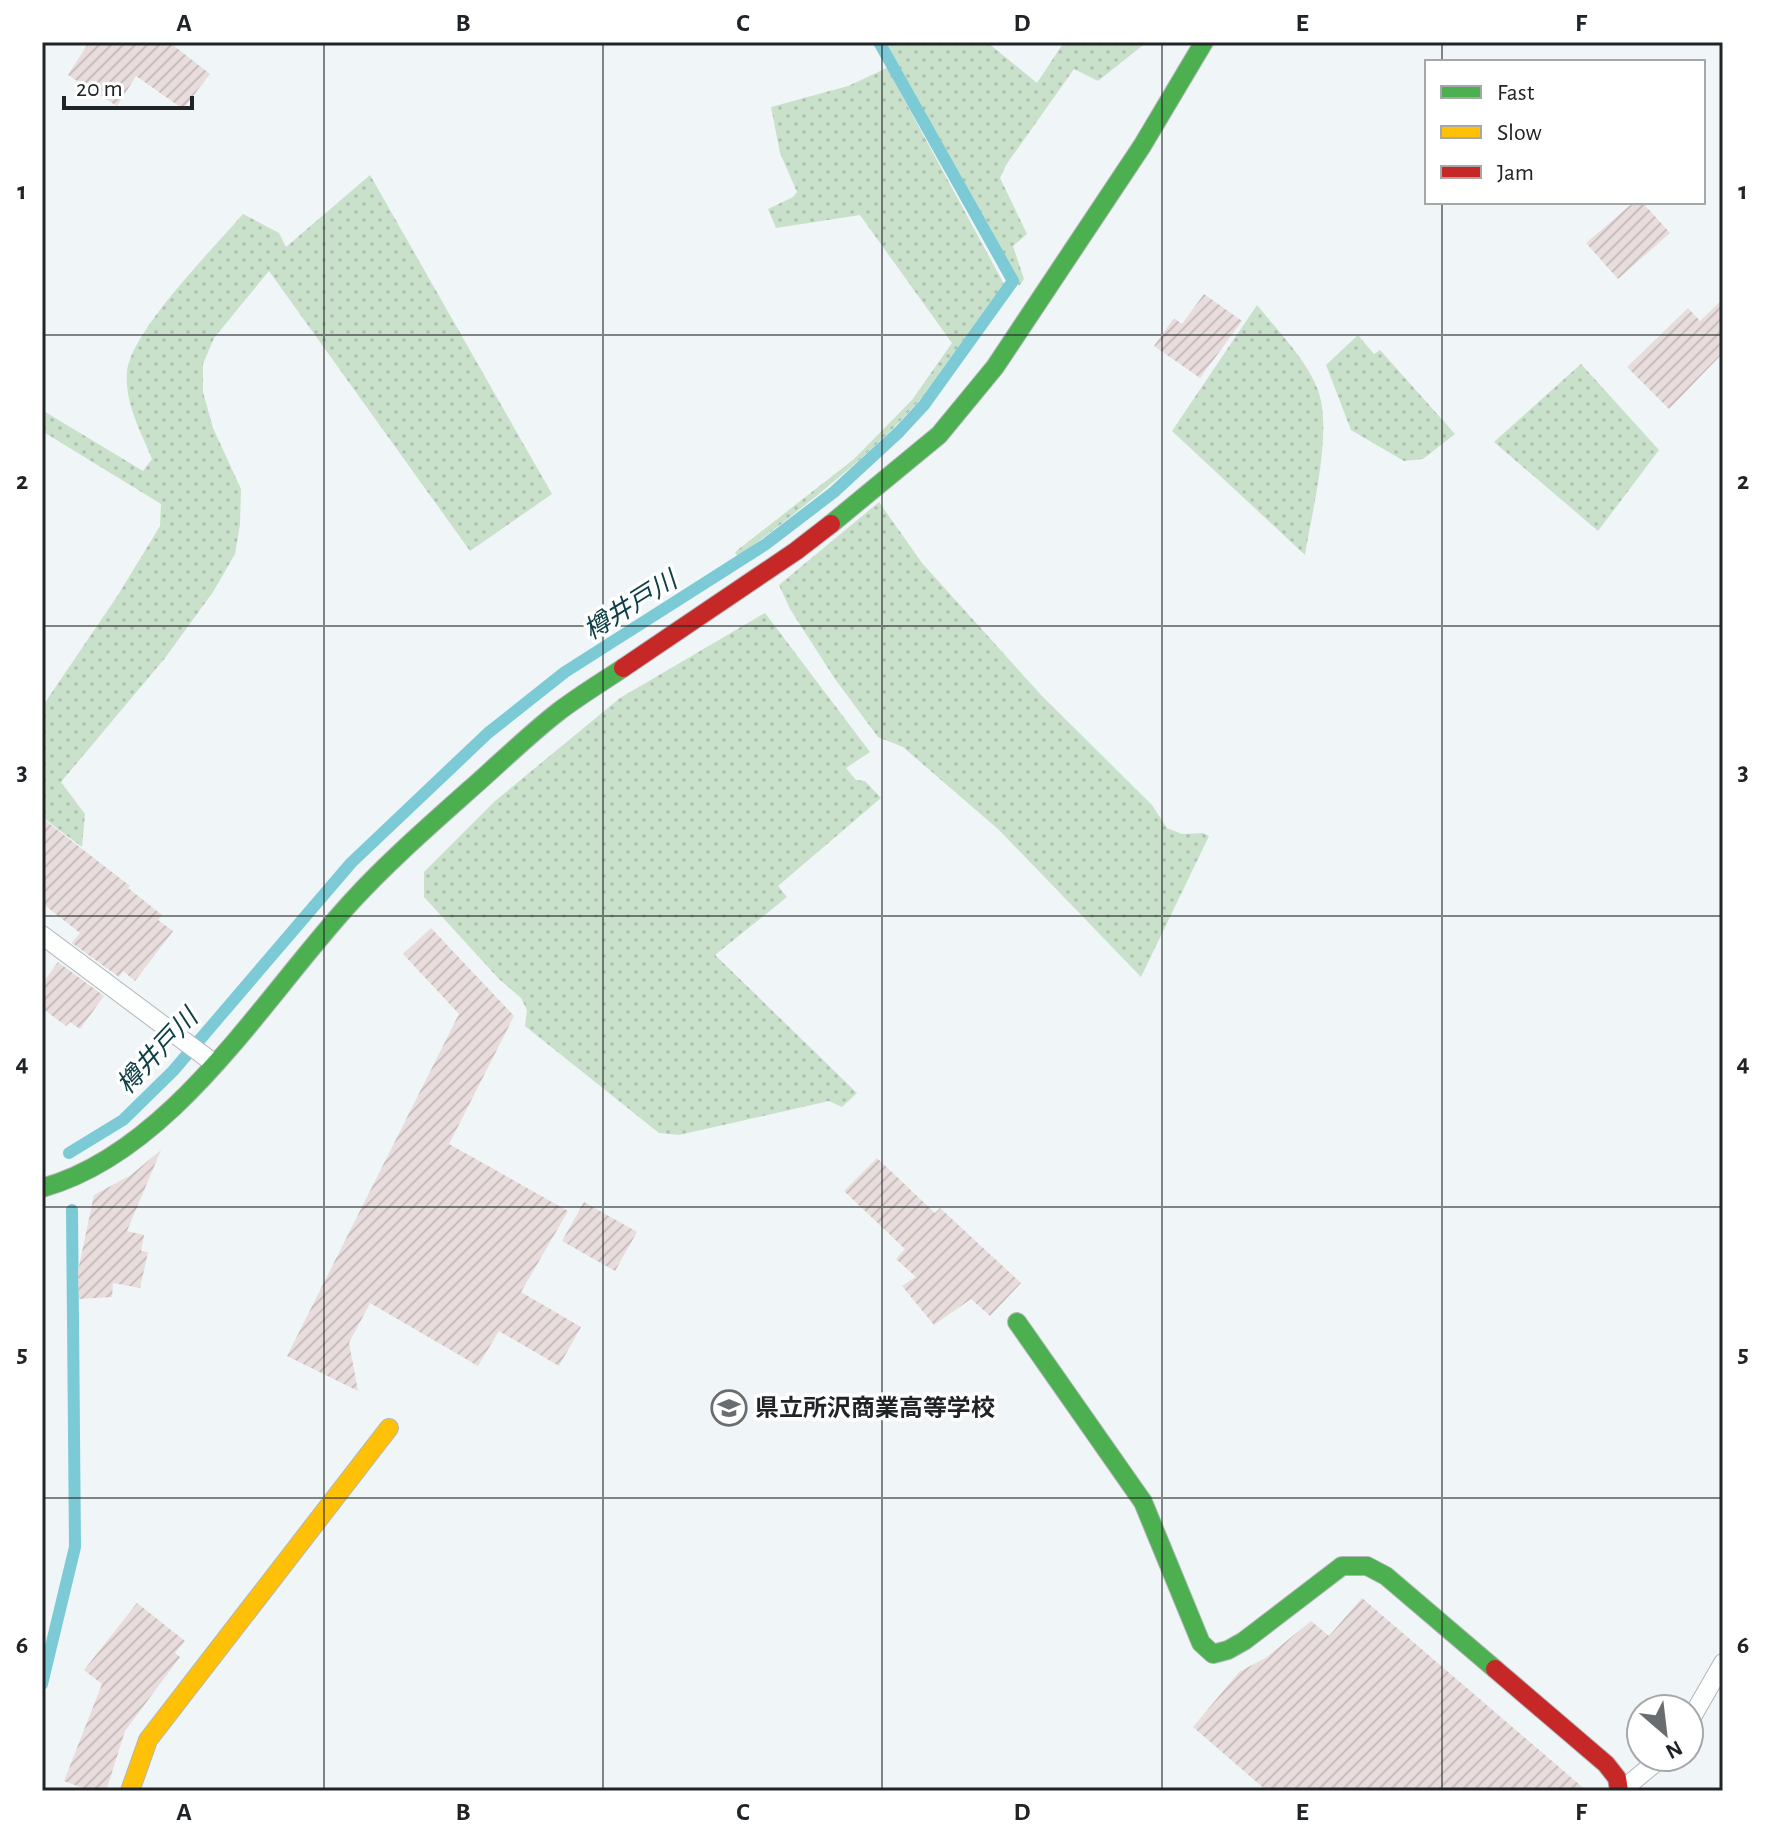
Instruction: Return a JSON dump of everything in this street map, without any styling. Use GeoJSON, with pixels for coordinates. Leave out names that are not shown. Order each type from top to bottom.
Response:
{"type":"FeatureCollection","features":[{"type":"Feature","properties":{"kind":"street"},"geometry":{"type":"LineString","coordinates":[[42,1188],[64,1182],[115,1156],[174,1106],[215,1064],[351,902],[398,853],[558,712],[796,551],[873,492],[939,435],[995,367],[1142,146],[1204,42]]}},
{"type":"Feature","properties":{"kind":"street"},"geometry":{"type":"LineString","coordinates":[[1017,1322],[1143,1502],[1201,1643],[1213,1654],[1244,1641],[1342,1566],[1367,1566],[1386,1576],[1606,1764],[1617,1778],[1620,1791]]}},
{"type":"Feature","properties":{"kind":"street"},"geometry":{"type":"LineString","coordinates":[[130,1791],[148,1740],[389,1428]]}},
{"type":"Feature","properties":{"kind":"lane"},"geometry":{"type":"LineString","coordinates":[[42,935],[215,1064]]}},
{"type":"Feature","properties":{"kind":"lane"},"geometry":{"type":"LineString","coordinates":[[1705,1694],[1723,1663]]}},
{"type":"Feature","properties":{"kind":"lane"},"geometry":{"type":"LineString","coordinates":[[1620,1791],[1642,1773]]}},
{"type":"Feature","properties":{"kind":"green space"},"geometry":{"type":"Polygon","coordinates":[[[886,42],[987,42],[1037,83],[1064,42],[1147,42],[1098,81],[1074,69],[1006,165],[1000,178],[1027,234],[1013,246],[1024,279],[1019,286],[886,42]]]}},
{"type":"Feature","properties":{"kind":"green space"},"geometry":{"type":"Polygon","coordinates":[[[887,68],[1004,284],[920,400],[899,422],[833,483],[738,557],[735,552],[854,459],[912,400],[952,343],[860,215],[776,228],[768,209],[797,192],[780,153],[771,107],[848,86],[887,68]]]}},
{"type":"Feature","properties":{"kind":"green space"},"geometry":{"type":"Polygon","coordinates":[[[370,175],[552,494],[470,551],[269,271],[214,338],[203,364],[203,392],[213,428],[241,489],[235,554],[213,592],[165,658],[61,782],[85,814],[82,847],[42,817],[42,707],[118,595],[160,526],[161,504],[42,431],[42,410],[143,471],[152,459],[131,405],[127,371],[132,354],[158,312],[243,214],[279,233],[286,247],[370,175]]]}},
{"type":"Feature","properties":{"kind":"green space"},"geometry":{"type":"Polygon","coordinates":[[[1257,305],[1306,367],[1318,390],[1322,407],[1320,471],[1305,555],[1172,431],[1257,305]]]}},
{"type":"Feature","properties":{"kind":"green space"},"geometry":{"type":"Polygon","coordinates":[[[1358,335],[1374,354],[1380,350],[1455,434],[1423,459],[1404,461],[1351,430],[1326,365],[1358,335]]]}},
{"type":"Feature","properties":{"kind":"green space"},"geometry":{"type":"Polygon","coordinates":[[[1581,364],[1659,450],[1598,531],[1494,442],[1581,364]]]}},
{"type":"Feature","properties":{"kind":"green space"},"geometry":{"type":"Polygon","coordinates":[[[879,502],[922,563],[1041,695],[1152,805],[1167,828],[1182,834],[1203,833],[1209,836],[1141,977],[999,830],[903,747],[878,737],[835,679],[790,609],[779,585],[879,502]]]}},
{"type":"Feature","properties":{"kind":"green space"},"geometry":{"type":"Polygon","coordinates":[[[765,613],[870,752],[846,768],[856,780],[865,781],[881,798],[778,886],[787,897],[715,955],[857,1093],[842,1107],[829,1101],[679,1135],[659,1133],[525,1026],[527,1010],[521,998],[499,979],[424,897],[424,872],[495,801],[620,698],[765,613]]]}},
{"type":"Feature","properties":{"kind":"building"},"geometry":{"type":"Polygon","coordinates":[[[89,42],[169,42],[210,74],[183,109],[136,76],[117,106],[68,75],[89,42]]]}},
{"type":"Feature","properties":{"kind":"building"},"geometry":{"type":"Polygon","coordinates":[[[1632,204],[1644,204],[1670,233],[1618,279],[1586,243],[1632,204]]]}},
{"type":"Feature","properties":{"kind":"building"},"geometry":{"type":"Polygon","coordinates":[[[1204,294],[1242,321],[1200,378],[1154,346],[1174,318],[1182,324],[1204,294]]]}},
{"type":"Feature","properties":{"kind":"building"},"geometry":{"type":"Polygon","coordinates":[[[1723,299],[1723,353],[1669,409],[1627,367],[1688,308],[1700,321],[1723,299]]]}},
{"type":"Feature","properties":{"kind":"building"},"geometry":{"type":"Polygon","coordinates":[[[42,818],[130,886],[128,888],[162,915],[158,920],[173,931],[135,981],[123,971],[119,977],[72,943],[80,933],[42,903],[42,818]]]}},
{"type":"Feature","properties":{"kind":"building"},"geometry":{"type":"Polygon","coordinates":[[[431,928],[514,1016],[449,1144],[568,1211],[521,1292],[581,1327],[559,1366],[499,1331],[478,1366],[370,1303],[349,1343],[358,1391],[287,1356],[459,1014],[403,954],[431,928]]]}},
{"type":"Feature","properties":{"kind":"building"},"geometry":{"type":"Polygon","coordinates":[[[58,962],[104,996],[80,1029],[70,1022],[66,1026],[42,1008],[42,984],[58,962]]]}},
{"type":"Feature","properties":{"kind":"building"},"geometry":{"type":"Polygon","coordinates":[[[161,1150],[127,1231],[144,1235],[141,1251],[148,1252],[140,1288],[113,1283],[112,1297],[79,1299],[78,1271],[94,1195],[131,1175],[161,1150]]]}},
{"type":"Feature","properties":{"kind":"building"},"geometry":{"type":"Polygon","coordinates":[[[877,1158],[935,1213],[940,1208],[1021,1283],[990,1316],[971,1299],[934,1325],[902,1286],[916,1277],[896,1259],[905,1249],[844,1191],[877,1158]]]}},
{"type":"Feature","properties":{"kind":"building"},"geometry":{"type":"Polygon","coordinates":[[[584,1202],[637,1232],[615,1271],[562,1241],[584,1202]]]}},
{"type":"Feature","properties":{"kind":"building"},"geometry":{"type":"Polygon","coordinates":[[[1362,1598],[1587,1791],[1267,1791],[1193,1727],[1239,1672],[1267,1657],[1311,1621],[1329,1636],[1362,1598]]]}},
{"type":"Feature","properties":{"kind":"building"},"geometry":{"type":"Polygon","coordinates":[[[137,1603],[185,1641],[175,1653],[180,1657],[125,1731],[106,1791],[91,1791],[64,1781],[102,1684],[84,1670],[137,1603]]]}},
{"type":"Feature","properties":{"kind":"waterway","name":"樽井戸川"},"geometry":{"type":"LineString","coordinates":[[69,1153],[123,1120],[173,1071],[351,863],[488,733],[565,672],[766,544],[834,492],[924,405],[1013,281],[879,42]]}},
{"type":"Feature","properties":{"kind":"waterway","name":"樽井戸川"},"geometry":{"type":"LineString","coordinates":[[42,1684],[75,1547],[72,1210]]}},
{"type":"Feature","properties":{"kind":"traffic: fast"},"geometry":{"type":"LineString","coordinates":[[831,524],[939,435],[995,367],[1142,146],[1204,42]]}},
{"type":"Feature","properties":{"kind":"traffic: fast"},"geometry":{"type":"LineString","coordinates":[[42,1188],[89,1169],[133,1141],[175,1106],[250,1024],[319,938],[381,872],[546,722],[623,668]]}},
{"type":"Feature","properties":{"kind":"traffic: fast"},"geometry":{"type":"LineString","coordinates":[[1017,1322],[1143,1502],[1201,1643],[1213,1654],[1244,1641],[1342,1566],[1367,1566],[1386,1576],[1495,1669]]}},
{"type":"Feature","properties":{"kind":"traffic: slow"},"geometry":{"type":"LineString","coordinates":[[130,1791],[148,1740],[389,1428]]}},
{"type":"Feature","properties":{"kind":"traffic: jam"},"geometry":{"type":"LineString","coordinates":[[623,668],[831,524]]}},
{"type":"Feature","properties":{"kind":"traffic: jam"},"geometry":{"type":"LineString","coordinates":[[1495,1669],[1606,1764],[1617,1778],[1619,1791]]}},
{"type":"Feature","properties":{"kind":"place","name":"県立所沢商業高等学校"},"geometry":{"type":"Point","coordinates":[729,1408]}}]}
